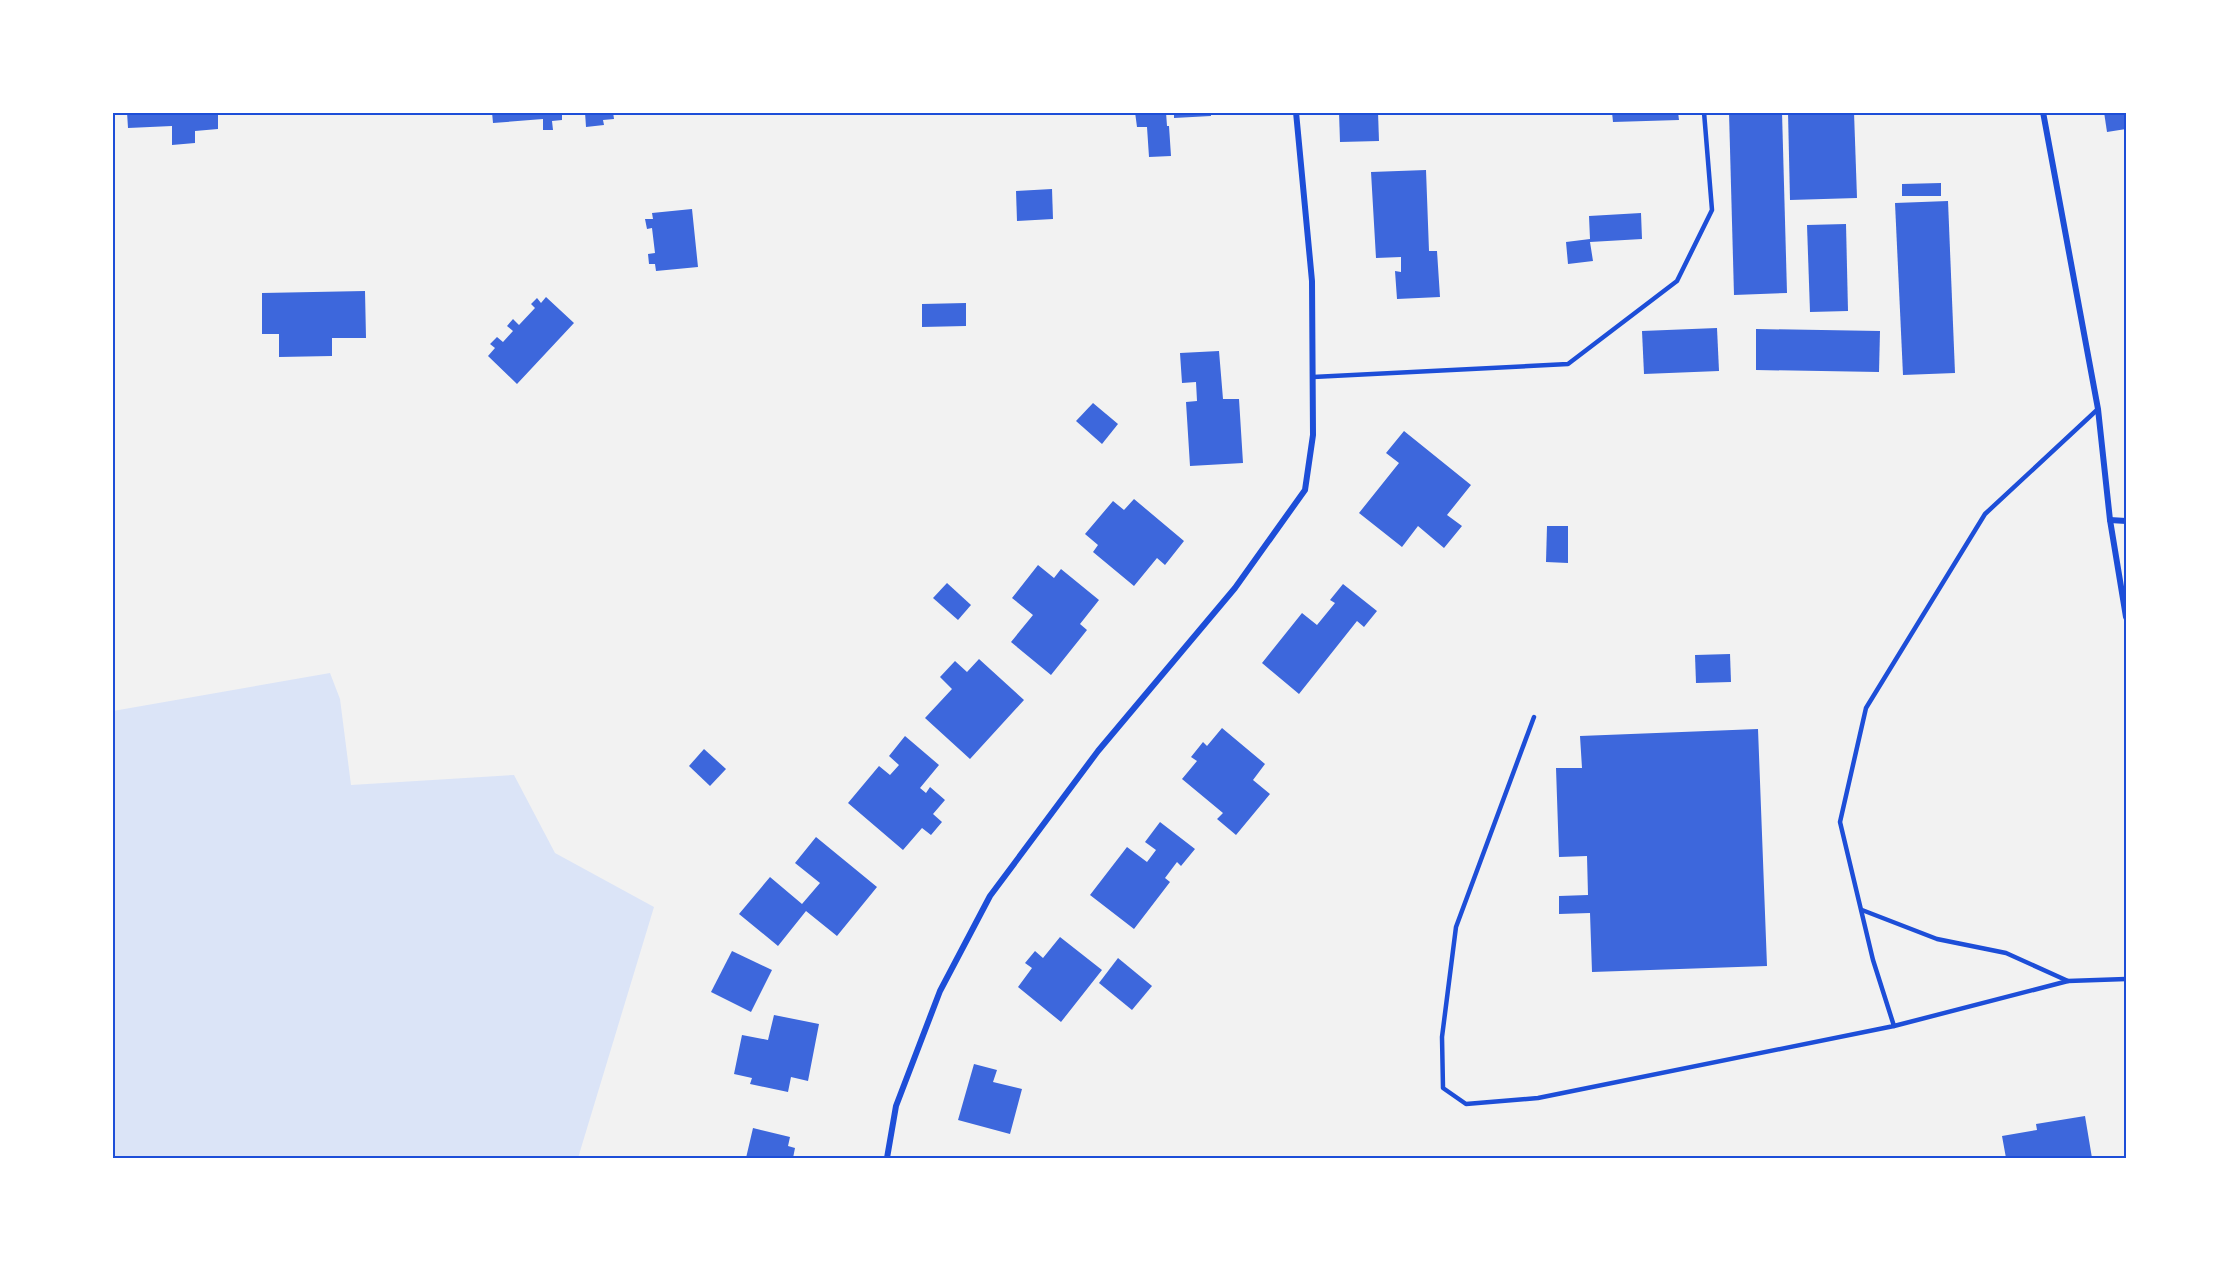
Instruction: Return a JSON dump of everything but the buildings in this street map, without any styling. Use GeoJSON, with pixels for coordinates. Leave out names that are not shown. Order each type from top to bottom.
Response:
{"type":"FeatureCollection","features":[{"type":"Feature","properties":{"kind":"street"},"geometry":{"type":"LineString","coordinates":[[887,1158],[896,1106],[940,991],[990,896],[1098,751],[1235,588],[1305,490],[1313,435],[1312,281],[1296,112]]}},
{"type":"Feature","properties":{"kind":"street"},"geometry":{"type":"LineString","coordinates":[[2043,112],[2098,409],[2110,520],[2127,617]]}},
{"type":"Feature","properties":{"kind":"street"},"geometry":{"type":"LineString","coordinates":[[2110,520],[2127,521]]}},
{"type":"Feature","properties":{"kind":"lane"},"geometry":{"type":"LineString","coordinates":[[1313,377],[1568,364],[1677,281],[1712,210],[1704,112]]}},
{"type":"Feature","properties":{"kind":"lane"},"geometry":{"type":"LineString","coordinates":[[1894,1026],[1873,960],[1840,822],[1866,708],[1985,514],[2098,409]]}},
{"type":"Feature","properties":{"kind":"lane"},"geometry":{"type":"LineString","coordinates":[[1534,717],[1455,927],[1442,1037],[1443,1088],[1466,1104],[1538,1098],[1894,1026],[2068,981],[2127,979]]}},
{"type":"Feature","properties":{"kind":"lane"},"geometry":{"type":"LineString","coordinates":[[1862,910],[1937,939],[2006,952],[2068,981]]}},
{"type":"Feature","properties":{"kind":"shaded area"},"geometry":{"type":"Polygon","coordinates":[[[330,673],[340,699],[351,785],[514,775],[555,853],[654,907],[578,1158],[113,1158],[113,711],[330,673]]]}}]}
